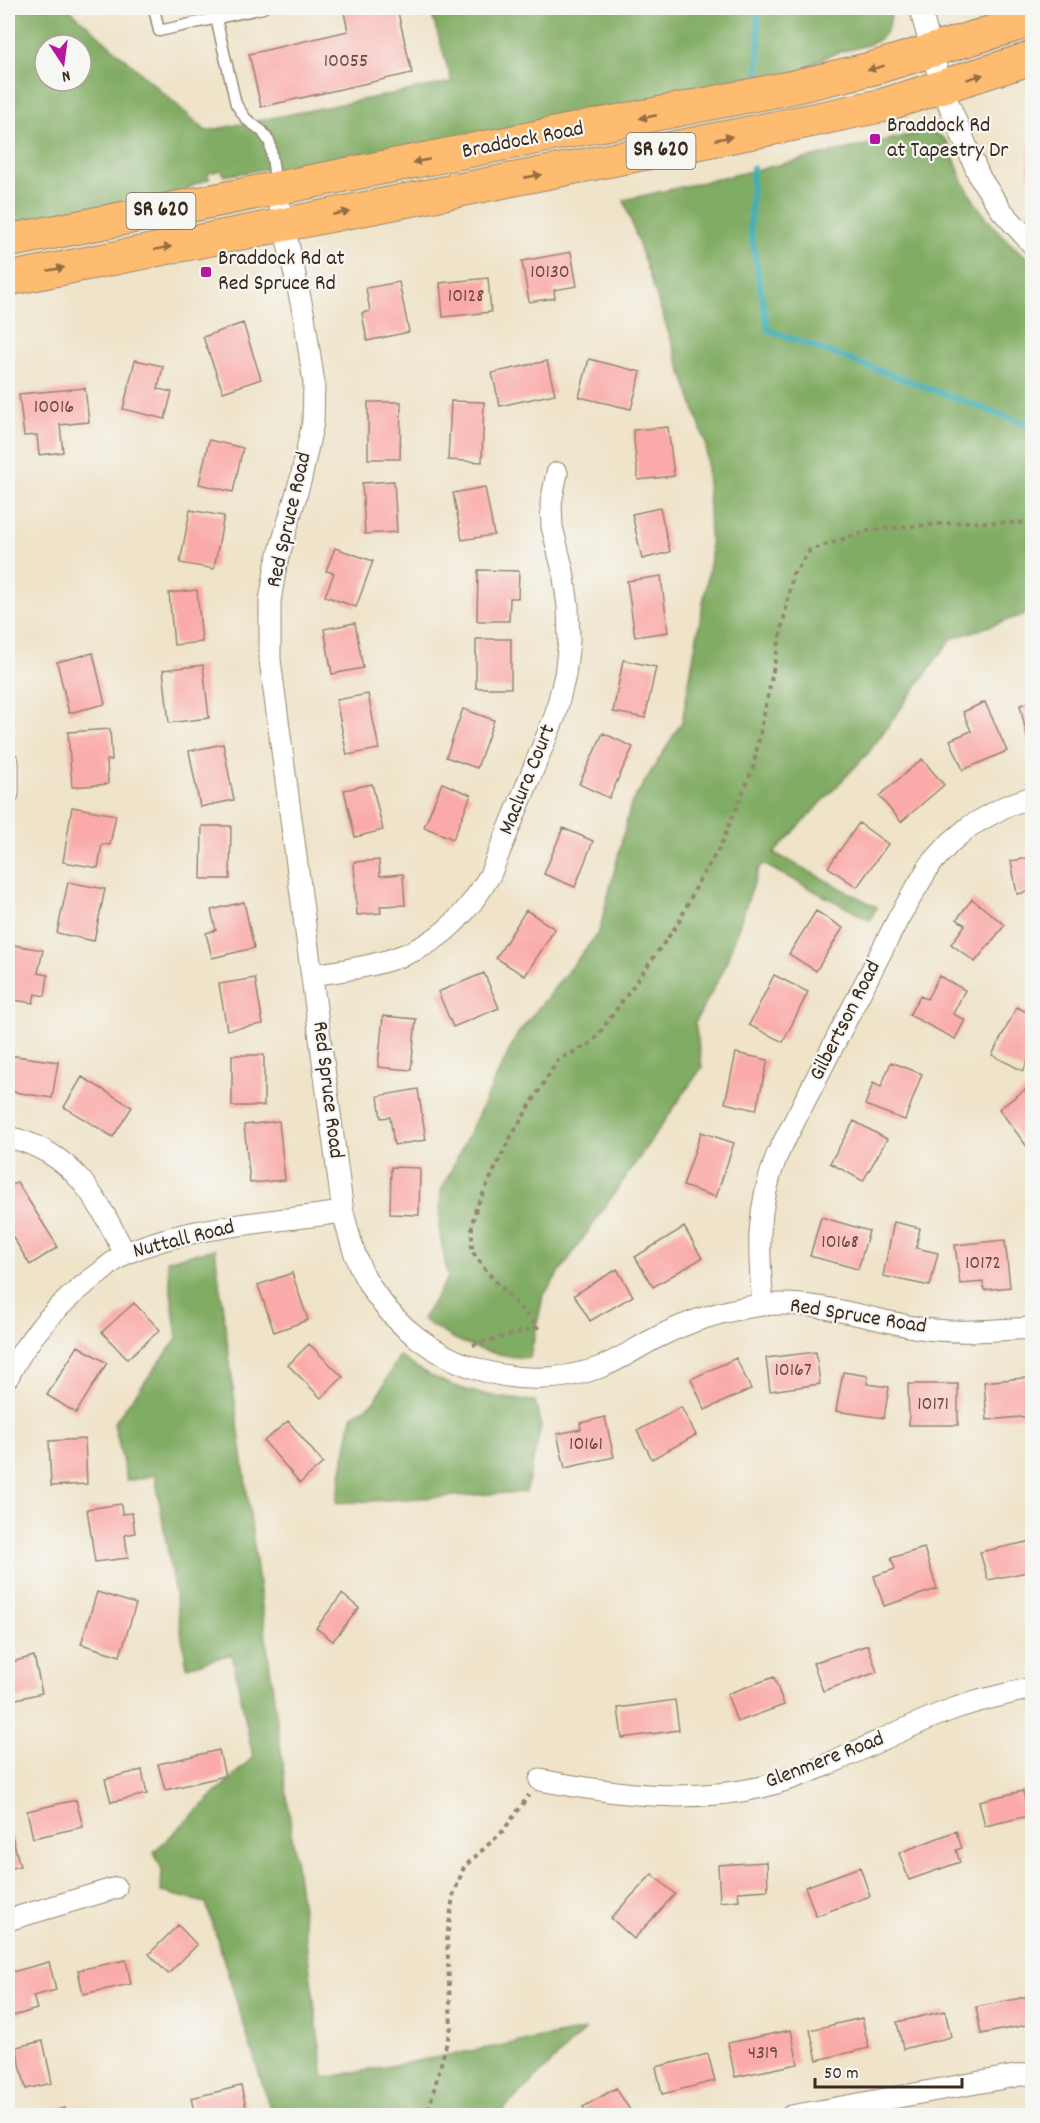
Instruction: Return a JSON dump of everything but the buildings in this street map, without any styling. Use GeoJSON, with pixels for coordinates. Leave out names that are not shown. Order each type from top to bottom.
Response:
{"type":"FeatureCollection","features":[{"type":"Feature","properties":{"kind":"main road","name":"Braddock Road"},"geometry":{"type":"LineString","coordinates":[[8,241],[777,91],[932,52],[1032,20]]}},
{"type":"Feature","properties":{"kind":"main road","name":"Braddock Road"},"geometry":{"type":"LineString","coordinates":[[8,279],[884,105],[1032,58]]}},
{"type":"Feature","properties":{"kind":"street"},"geometry":{"type":"LineString","coordinates":[[920,8],[942,88],[980,178],[1002,212],[1032,244]]}},
{"type":"Feature","properties":{"kind":"street","name":"Red Spruce Road"},"geometry":{"type":"LineString","coordinates":[[276,189],[304,316],[314,383],[313,422],[301,478],[276,565],[270,601],[270,660],[343,1212],[350,1243],[373,1291],[392,1316],[406,1329],[441,1354],[463,1365],[495,1375],[529,1379],[583,1373],[607,1365],[685,1324],[721,1312],[764,1305],[791,1305],[830,1310],[921,1328],[966,1331],[1032,1328]]}},
{"type":"Feature","properties":{"kind":"street","name":"Maclura Court"},"geometry":{"type":"LineString","coordinates":[[312,975],[367,967],[418,950],[438,937],[458,919],[478,896],[489,875],[555,716],[565,675],[569,640],[568,606],[563,571],[552,527],[551,503],[557,473]]}},
{"type":"Feature","properties":{"kind":"street"},"geometry":{"type":"LineString","coordinates":[[8,762],[8,794]]}},
{"type":"Feature","properties":{"kind":"street","name":"Gilbertson Road"},"geometry":{"type":"LineString","coordinates":[[764,1305],[759,1256],[759,1228],[770,1174],[777,1155],[899,917],[930,865],[951,842],[987,815],[1032,797]]}},
{"type":"Feature","properties":{"kind":"street"},"geometry":{"type":"LineString","coordinates":[[8,1137],[19,1139],[47,1152],[84,1182],[103,1210],[125,1254]]}},
{"type":"Feature","properties":{"kind":"street","name":"Nuttall Road"},"geometry":{"type":"LineString","coordinates":[[8,1377],[24,1348],[49,1316],[77,1289],[125,1254],[149,1245],[203,1231],[343,1212]]}},
{"type":"Feature","properties":{"kind":"street","name":"Glenmere Road"},"geometry":{"type":"LineString","coordinates":[[540,1780],[601,1791],[635,1794],[682,1797],[723,1794],[799,1776],[953,1709],[1032,1688]]}},
{"type":"Feature","properties":{"kind":"street"},"geometry":{"type":"LineString","coordinates":[[8,1920],[116,1887]]}},
{"type":"Feature","properties":{"kind":"street"},"geometry":{"type":"LineString","coordinates":[[791,2115],[1032,2073]]}},
{"type":"Feature","properties":{"kind":"lane"},"geometry":{"type":"LineString","coordinates":[[154,8],[159,32],[263,8]]}},
{"type":"Feature","properties":{"kind":"lane"},"geometry":{"type":"LineString","coordinates":[[216,18],[236,104],[246,119],[262,131],[270,144],[276,189]]}},
{"type":"Feature","properties":{"kind":"path"},"geometry":{"type":"LineString","coordinates":[[441,1354],[538,1327],[487,1272],[472,1251],[472,1225],[476,1208],[510,1138],[558,1060],[593,1042],[679,922],[700,879],[720,847],[753,768],[793,574],[810,550],[871,530],[962,522],[1032,523]]}},
{"type":"Feature","properties":{"kind":"path"},"geometry":{"type":"LineString","coordinates":[[423,2115],[429,2108],[451,2027],[448,2003],[447,1938],[453,1896],[464,1867],[503,1831],[540,1780]]}},
{"type":"Feature","properties":{"kind":"green space"},"geometry":{"type":"Polygon","coordinates":[[[8,8],[68,8],[206,131],[452,82],[430,8],[891,8],[890,22],[886,32],[880,38],[872,43],[821,59],[792,75],[301,171],[266,169],[224,176],[222,170],[208,173],[209,179],[195,184],[176,198],[8,233],[8,8]]]}},
{"type":"Feature","properties":{"kind":"green space"},"geometry":{"type":"Polygon","coordinates":[[[923,132],[936,134],[947,142],[963,181],[976,204],[1002,235],[1032,261],[1032,612],[951,639],[869,752],[774,853],[877,907],[870,920],[763,864],[759,868],[724,969],[695,1023],[702,1067],[543,1296],[530,1358],[515,1357],[473,1347],[447,1335],[422,1319],[448,1278],[439,1227],[441,1191],[517,1035],[599,932],[631,804],[682,722],[711,558],[706,444],[624,200],[923,132]]]}},
{"type":"Feature","properties":{"kind":"green space"},"geometry":{"type":"Polygon","coordinates":[[[215,1249],[324,2078],[585,2030],[498,2115],[272,2115],[206,1903],[161,1892],[162,1869],[154,1852],[253,1757],[232,1654],[187,1667],[155,1475],[127,1481],[114,1423],[177,1339],[167,1260],[215,1249]]]}},
{"type":"Feature","properties":{"kind":"green space"},"geometry":{"type":"Polygon","coordinates":[[[399,1356],[431,1376],[464,1389],[480,1394],[535,1401],[541,1426],[526,1492],[336,1503],[352,1416],[375,1401],[399,1356]]]}},
{"type":"Feature","properties":{"kind":"waterway"},"geometry":{"type":"LineString","coordinates":[[757,8],[758,77]]}},
{"type":"Feature","properties":{"kind":"waterway"},"geometry":{"type":"LineString","coordinates":[[753,168],[750,228],[768,330],[1032,426]]}},
{"type":"Feature","properties":{"kind":"place","name":"Braddock Rd at Tapestry Dr"},"geometry":{"type":"Point","coordinates":[875,139]}},
{"type":"Feature","properties":{"kind":"place","name":"Braddock Rd at Red Spruce Rd"},"geometry":{"type":"Point","coordinates":[206,272]}}]}
